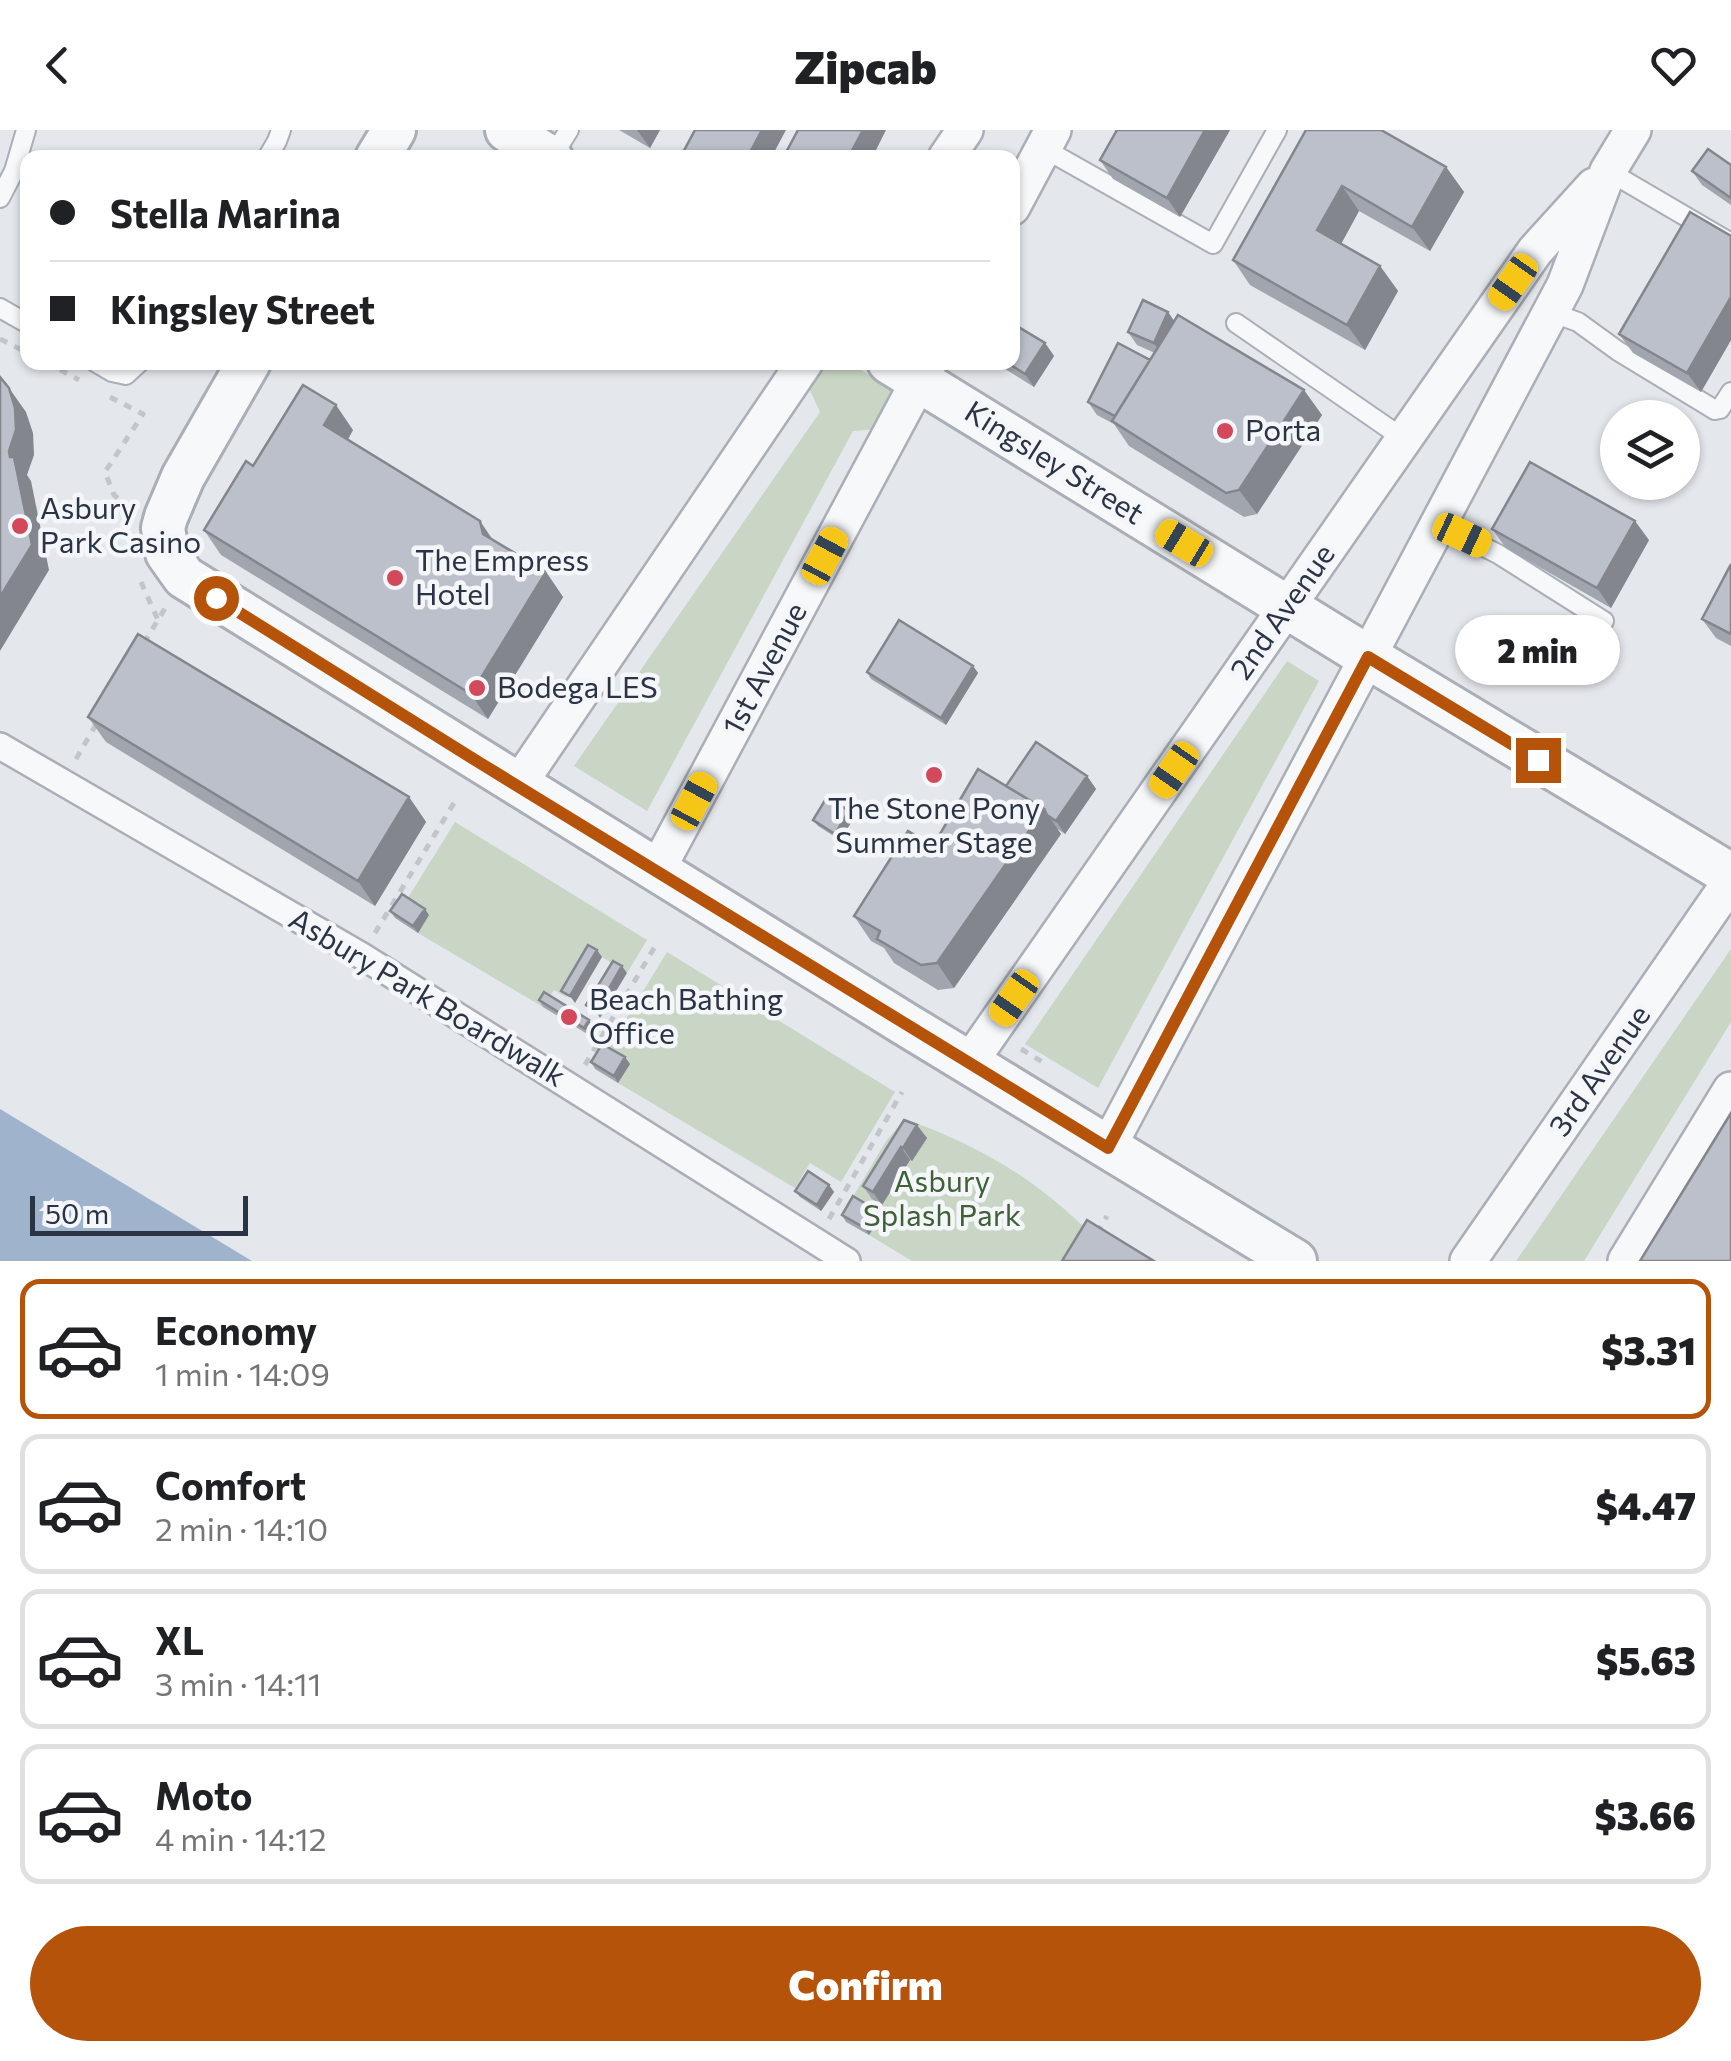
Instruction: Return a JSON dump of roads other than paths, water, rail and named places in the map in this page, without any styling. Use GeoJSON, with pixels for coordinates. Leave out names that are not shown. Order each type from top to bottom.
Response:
{"type":"FeatureCollection","features":[{"type":"Feature","properties":{"kind":"street"},"geometry":{"type":"LineString","coordinates":[[508,130],[539,150]]}},
{"type":"Feature","properties":{"kind":"street","name":"2nd Avenue"},"geometry":{"type":"LineString","coordinates":[[1108,1148],[1565,285],[1608,171],[1632,130]]}},
{"type":"Feature","properties":{"kind":"street"},"geometry":{"type":"LineString","coordinates":[[1020,191],[1048,139]]}},
{"type":"Feature","properties":{"kind":"street","name":"2nd Avenue"},"geometry":{"type":"LineString","coordinates":[[969,1063],[1535,251],[1608,171]]}},
{"type":"Feature","properties":{"kind":"street"},"geometry":{"type":"LineString","coordinates":[[245,370],[191,462],[166,517],[163,528],[176,590],[518,785],[1296,1261]]}},
{"type":"Feature","properties":{"kind":"street"},"geometry":{"type":"LineString","coordinates":[[518,785],[801,370]]}},
{"type":"Feature","properties":{"kind":"street","name":"1st Avenue"},"geometry":{"type":"LineString","coordinates":[[657,870],[912,370]]}},
{"type":"Feature","properties":{"kind":"street","name":"Kingsley Street"},"geometry":{"type":"LineString","coordinates":[[915,370],[1368,657],[1731,878]]}},
{"type":"Feature","properties":{"kind":"street","name":"Asbury Park Boardwalk"},"geometry":{"type":"LineString","coordinates":[[0,746],[362,956],[847,1261]]}},
{"type":"Feature","properties":{"kind":"street","name":"3rd Avenue"},"geometry":{"type":"LineString","coordinates":[[1468,1261],[1731,878]]}},
{"type":"Feature","properties":{"kind":"street"},"geometry":{"type":"LineString","coordinates":[[1626,1261],[1731,1090]]}},
{"type":"Feature","properties":{"kind":"lane"},"geometry":{"type":"LineString","coordinates":[[1048,139],[1212,244],[1277,130]]}},
{"type":"Feature","properties":{"kind":"lane"},"geometry":{"type":"LineString","coordinates":[[0,198],[20,150]]}},
{"type":"Feature","properties":{"kind":"lane"},"geometry":{"type":"LineString","coordinates":[[1608,171],[1731,242]]}},
{"type":"Feature","properties":{"kind":"lane"},"geometry":{"type":"LineString","coordinates":[[1550,312],[1578,322],[1714,410],[1720,409],[1731,392]]}},
{"type":"Feature","properties":{"kind":"lane"},"geometry":{"type":"LineString","coordinates":[[1236,324],[1404,438]]}},
{"type":"Feature","properties":{"kind":"lane"},"geometry":{"type":"LineString","coordinates":[[109,370],[126,375],[131,370]]}},
{"type":"Feature","properties":{"kind":"lane"},"geometry":{"type":"LineString","coordinates":[[1438,524],[1498,554],[1604,621]]}},
{"type":"Feature","properties":{"kind":"water"},"geometry":{"type":"Polygon","coordinates":[[[0,1109],[252,1261],[0,1261],[0,1109]]]}},
{"type":"Feature","properties":{"kind":"place","name":"Porta"},"geometry":{"type":"Point","coordinates":[1225,431]}},
{"type":"Feature","properties":{"kind":"place","name":"Asbury Park Casino"},"geometry":{"type":"Point","coordinates":[20,526]}},
{"type":"Feature","properties":{"kind":"place","name":"The Empress Hotel"},"geometry":{"type":"Point","coordinates":[395,578]}},
{"type":"Feature","properties":{"kind":"place","name":"Bodega LES"},"geometry":{"type":"Point","coordinates":[477,688]}},
{"type":"Feature","properties":{"kind":"place","name":"The Stone Pony Summer Stage"},"geometry":{"type":"Point","coordinates":[934,775]}},
{"type":"Feature","properties":{"kind":"place","name":"Beach Bathing Office"},"geometry":{"type":"Point","coordinates":[569,1017]}},
{"type":"Feature","properties":{"kind":"park label","name":"Asbury Splash Park"},"geometry":{"type":"Point","coordinates":[942,1199]}}]}
